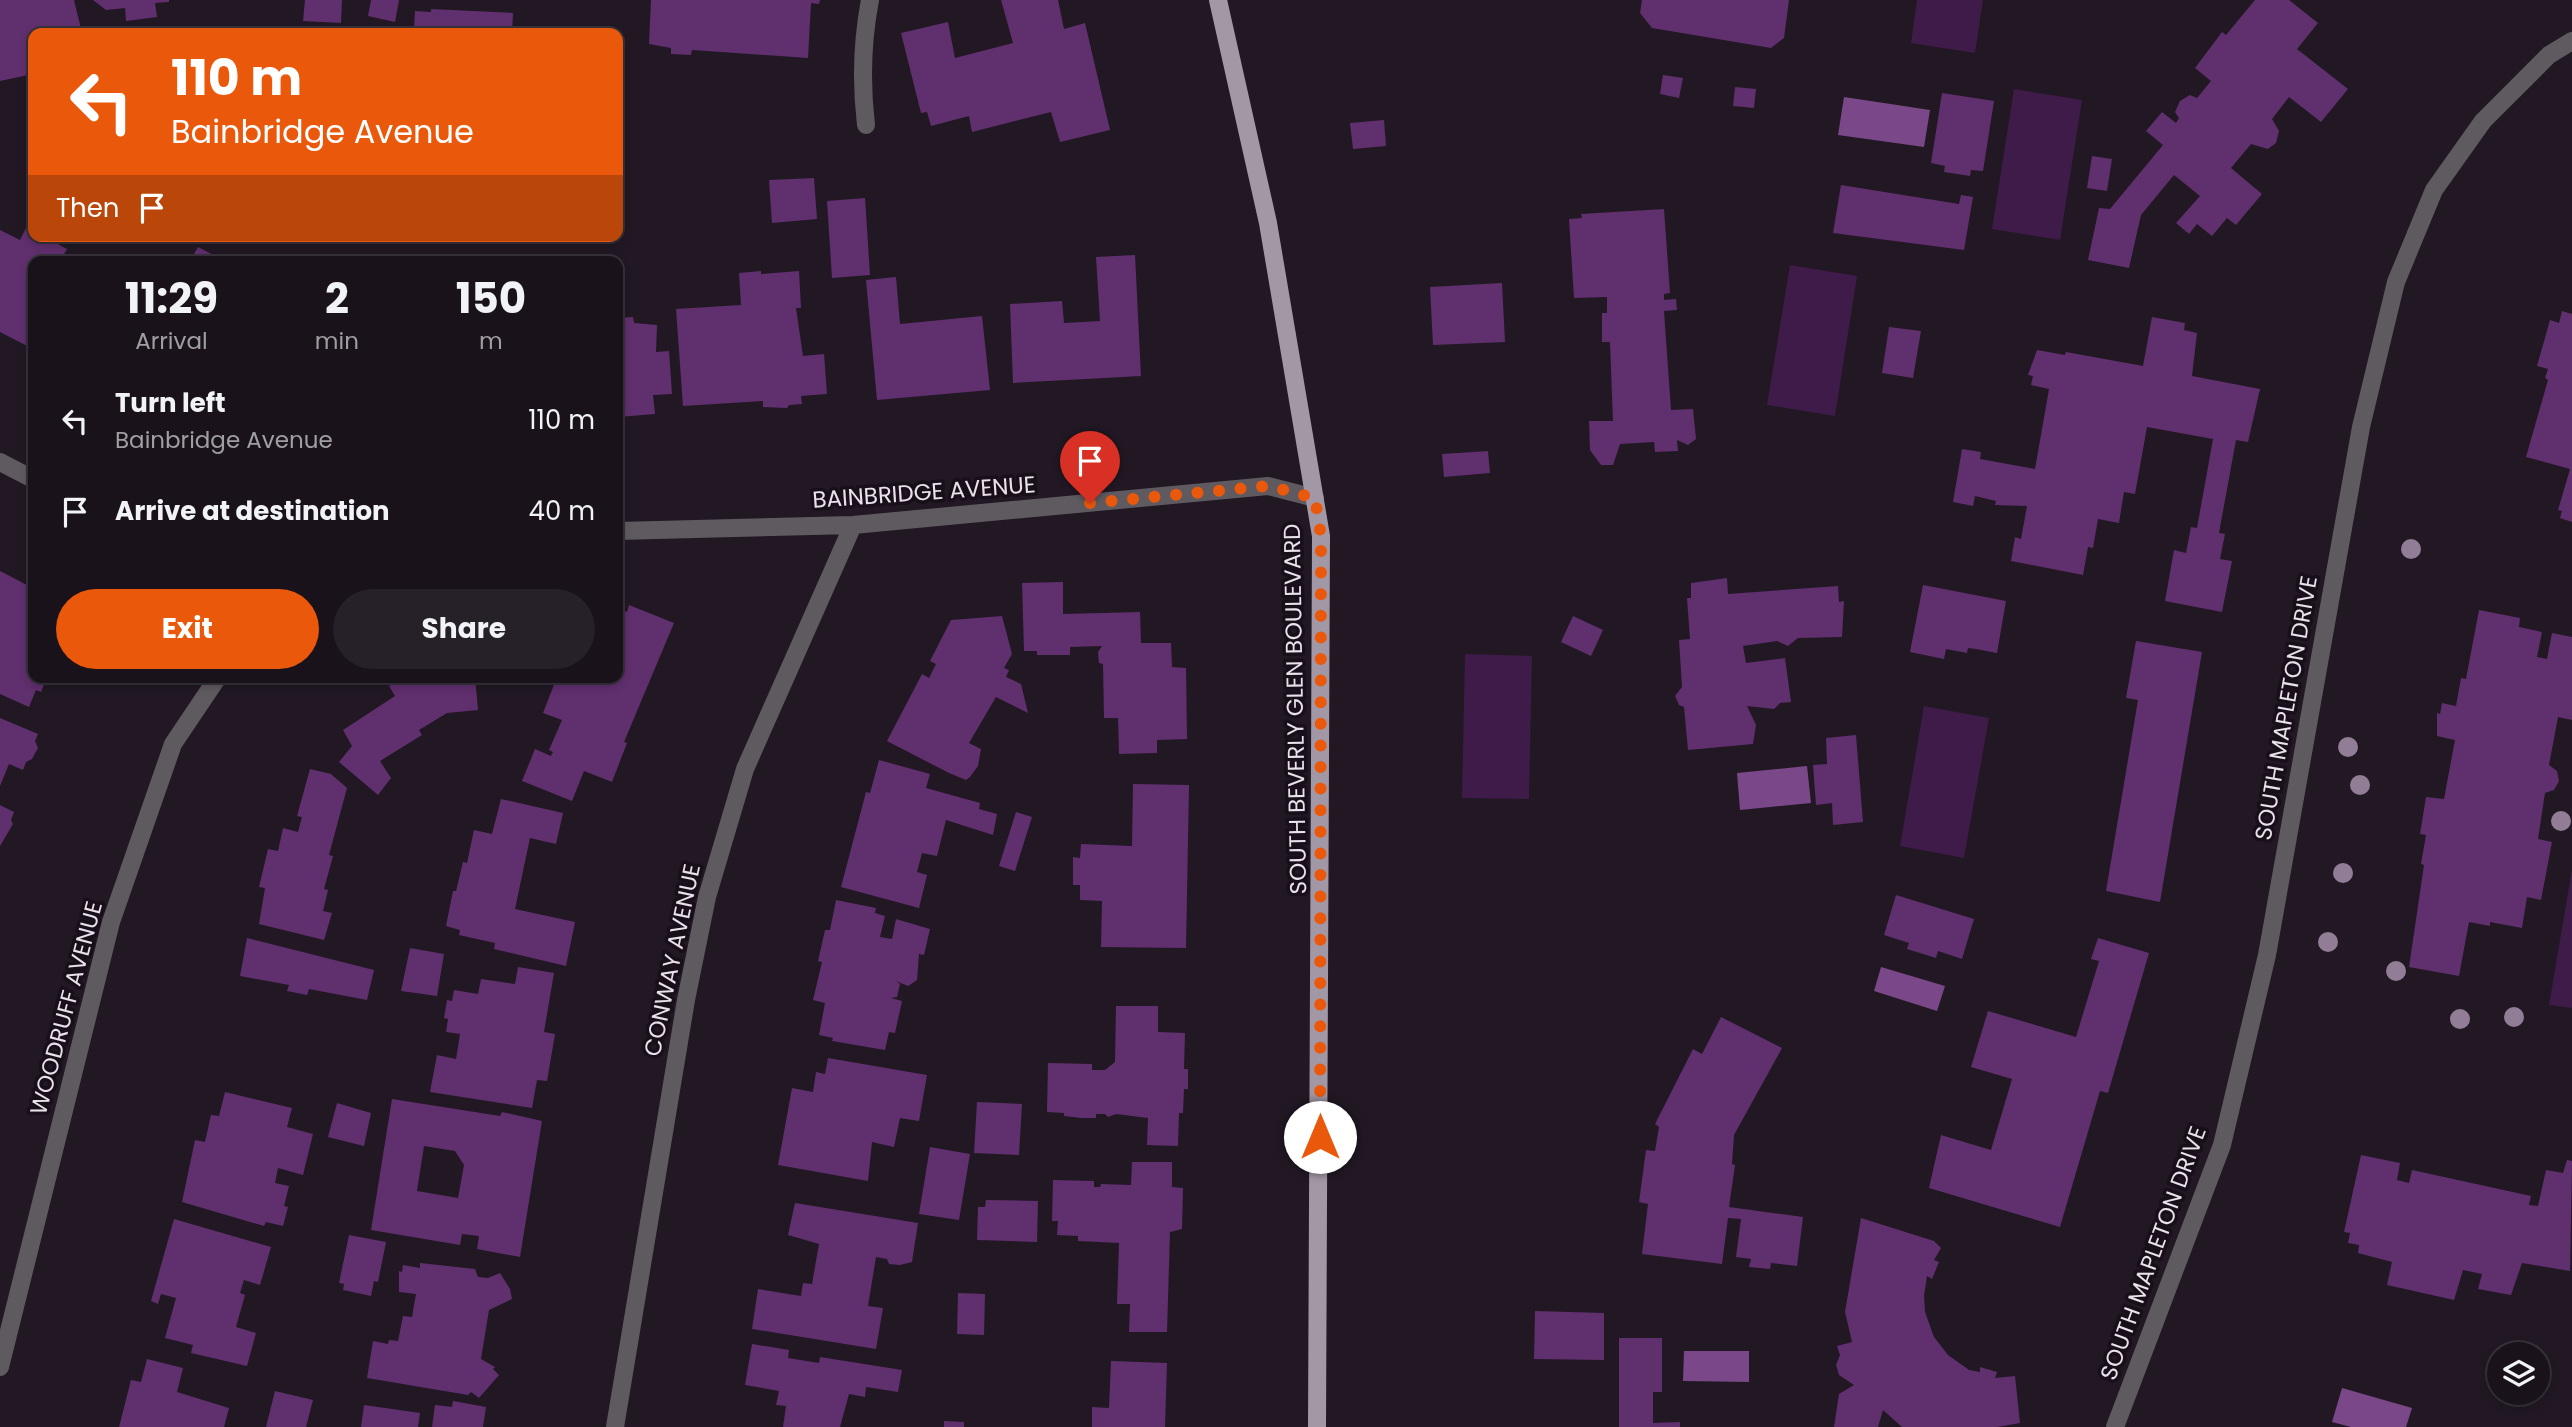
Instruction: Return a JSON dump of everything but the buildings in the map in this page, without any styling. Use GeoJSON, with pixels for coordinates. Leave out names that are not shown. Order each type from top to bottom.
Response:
{"type":"FeatureCollection","features":[{"type":"Feature","properties":{"kind":"main road","name":"SOUTH BEVERLY GLEN BOULEVARD"},"geometry":{"type":"LineString","coordinates":[[1218,0],[1268,223],[1321,536],[1317,1427]]}},
{"type":"Feature","properties":{"kind":"main road"},"geometry":{"type":"LineString","coordinates":[[1223,20],[1230,0]]}},
{"type":"Feature","properties":{"kind":"street"},"geometry":{"type":"LineString","coordinates":[[866,125],[862,90],[864,29],[870,0]]}},
{"type":"Feature","properties":{"kind":"street","name":"SOUTH MAPLETON DRIVE"},"geometry":{"type":"LineString","coordinates":[[2115,1427],[2222,1145],[2267,955],[2361,427],[2396,282],[2434,190],[2483,121],[2549,55],[2572,41]]}},
{"type":"Feature","properties":{"kind":"street"},"geometry":{"type":"LineString","coordinates":[[0,462],[28,476]]}},
{"type":"Feature","properties":{"kind":"street","name":"BAINBRIDGE AVENUE"},"geometry":{"type":"LineString","coordinates":[[623,531],[853,525],[1268,486],[1315,498]]}},
{"type":"Feature","properties":{"kind":"street","name":"CONWAY AVENUE"},"geometry":{"type":"LineString","coordinates":[[615,1427],[686,1000],[707,897],[745,769],[853,525]]}},
{"type":"Feature","properties":{"kind":"street","name":"WOODRUFF AVENUE"},"geometry":{"type":"LineString","coordinates":[[0,1367],[111,922],[173,744],[214,683]]}},
{"type":"Feature","properties":{"kind":"shaded area"},"geometry":{"type":"Polygon","coordinates":[[[1917,0],[1983,0],[1975,53],[1911,43],[1917,0]]]}},
{"type":"Feature","properties":{"kind":"shaded area"},"geometry":{"type":"Polygon","coordinates":[[[2014,89],[2082,100],[2060,240],[1992,229],[2014,89]]]}},
{"type":"Feature","properties":{"kind":"shaded area"},"geometry":{"type":"Polygon","coordinates":[[[1844,97],[1930,110],[1924,147],[1838,135],[1844,97]]]}},
{"type":"Feature","properties":{"kind":"shaded area"},"geometry":{"type":"Polygon","coordinates":[[[1790,265],[1857,276],[1835,416],[1767,405],[1790,265]]]}},
{"type":"Feature","properties":{"kind":"shaded area"},"geometry":{"type":"Polygon","coordinates":[[[1465,654],[1532,656],[1529,799],[1462,798],[1465,654]]]}},
{"type":"Feature","properties":{"kind":"shaded area"},"geometry":{"type":"Polygon","coordinates":[[[1924,706],[1989,718],[1964,858],[1900,846],[1924,706]]]}},
{"type":"Feature","properties":{"kind":"shaded area"},"geometry":{"type":"Polygon","coordinates":[[[1807,766],[1811,803],[1740,810],[1737,773],[1807,766]]]}},
{"type":"Feature","properties":{"kind":"shaded area"},"geometry":{"type":"Polygon","coordinates":[[[2572,869],[2572,1008],[2549,1005],[2572,869]]]}},
{"type":"Feature","properties":{"kind":"shaded area"},"geometry":{"type":"Polygon","coordinates":[[[1881,967],[1945,986],[1937,1011],[1874,991],[1881,967]]]}},
{"type":"Feature","properties":{"kind":"shaded area"},"geometry":{"type":"Polygon","coordinates":[[[1684,1351],[1749,1351],[1749,1382],[1683,1381],[1684,1351]]]}},
{"type":"Feature","properties":{"kind":"shaded area"},"geometry":{"type":"Polygon","coordinates":[[[2342,1388],[2412,1408],[2406,1427],[2351,1427],[2332,1422],[2342,1388]]]}},
{"type":"Feature","properties":{"kind":"route"},"geometry":{"type":"LineString","coordinates":[[1090,503],[1268,486],[1315,498],[1321,536],[1320,1137]]}}]}
